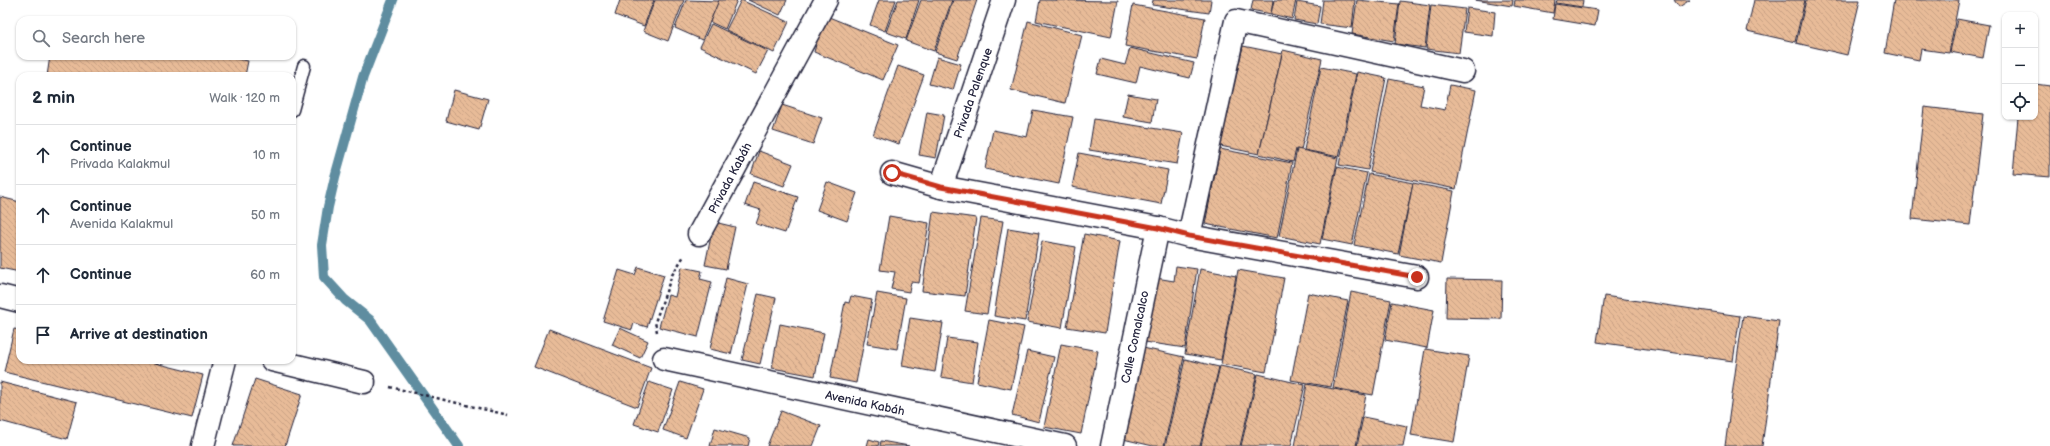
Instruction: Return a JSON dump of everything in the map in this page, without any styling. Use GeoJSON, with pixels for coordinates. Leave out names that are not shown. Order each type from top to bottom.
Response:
{"type":"FeatureCollection","features":[{"type":"Feature","properties":{"kind":"street","name":"Privada Kabáh"},"geometry":{"type":"LineString","coordinates":[[699,234],[826,0]]}},
{"type":"Feature","properties":{"kind":"street","name":"Privada Palenque"},"geometry":{"type":"LineString","coordinates":[[941,187],[1004,0]]}},
{"type":"Feature","properties":{"kind":"street"},"geometry":{"type":"LineString","coordinates":[[1189,236],[1236,21],[1462,71]]}},
{"type":"Feature","properties":{"kind":"street"},"geometry":{"type":"LineString","coordinates":[[892,173],[941,187],[1158,228],[1189,236],[1417,277]]}},
{"type":"Feature","properties":{"kind":"street","name":"Calle Comalcalco"},"geometry":{"type":"LineString","coordinates":[[1112,446],[1158,228]]}},
{"type":"Feature","properties":{"kind":"street"},"geometry":{"type":"LineString","coordinates":[[0,296],[16,300]]}},
{"type":"Feature","properties":{"kind":"street","name":"Avenida Kabáh"},"geometry":{"type":"LineString","coordinates":[[664,359],[1065,446]]}},
{"type":"Feature","properties":{"kind":"street"},"geometry":{"type":"LineString","coordinates":[[203,446],[224,364]]}},
{"type":"Feature","properties":{"kind":"street"},"geometry":{"type":"LineString","coordinates":[[289,364],[374,384]]}},
{"type":"Feature","properties":{"kind":"lane"},"geometry":{"type":"LineString","coordinates":[[296,95],[304,66]]}},
{"type":"Feature","properties":{"kind":"path"},"geometry":{"type":"LineString","coordinates":[[664,359],[655,322],[672,275],[699,234]]}},
{"type":"Feature","properties":{"kind":"path"},"geometry":{"type":"LineString","coordinates":[[374,384],[508,415]]}},
{"type":"Feature","properties":{"kind":"building"},"geometry":{"type":"Polygon","coordinates":[[[620,0],[654,0],[644,26],[615,15],[620,0]]]}},
{"type":"Feature","properties":{"kind":"building"},"geometry":{"type":"Polygon","coordinates":[[[655,0],[684,0],[668,41],[643,31],[655,0]]]}},
{"type":"Feature","properties":{"kind":"building"},"geometry":{"type":"Polygon","coordinates":[[[686,0],[719,1],[702,40],[675,28],[686,0]]]}},
{"type":"Feature","properties":{"kind":"building"},"geometry":{"type":"Polygon","coordinates":[[[719,0],[737,0],[725,29],[710,22],[719,0]]]}},
{"type":"Feature","properties":{"kind":"building"},"geometry":{"type":"Polygon","coordinates":[[[741,0],[789,22],[774,53],[726,30],[741,0]]]}},
{"type":"Feature","properties":{"kind":"building"},"geometry":{"type":"Polygon","coordinates":[[[748,0],[787,0],[780,15],[748,0]]]}},
{"type":"Feature","properties":{"kind":"building"},"geometry":{"type":"Polygon","coordinates":[[[879,0],[896,0],[885,31],[870,25],[879,0]]]}},
{"type":"Feature","properties":{"kind":"building"},"geometry":{"type":"Polygon","coordinates":[[[898,0],[919,0],[906,39],[886,32],[898,0]]]}},
{"type":"Feature","properties":{"kind":"building"},"geometry":{"type":"Polygon","coordinates":[[[921,0],[952,0],[934,51],[906,41],[921,0]]]}},
{"type":"Feature","properties":{"kind":"building"},"geometry":{"type":"Polygon","coordinates":[[[953,0],[977,0],[957,59],[935,52],[953,0]]]}},
{"type":"Feature","properties":{"kind":"building"},"geometry":{"type":"Polygon","coordinates":[[[1040,0],[1118,1],[1111,37],[1036,21],[1040,0]]]}},
{"type":"Feature","properties":{"kind":"building"},"geometry":{"type":"Polygon","coordinates":[[[1153,0],[1211,0],[1209,13],[1152,5],[1153,0]]]}},
{"type":"Feature","properties":{"kind":"building"},"geometry":{"type":"Polygon","coordinates":[[[1253,0],[1273,0],[1271,14],[1251,10],[1253,0]]]}},
{"type":"Feature","properties":{"kind":"building"},"geometry":{"type":"Polygon","coordinates":[[[1274,0],[1296,0],[1292,19],[1271,14],[1274,0]]]}},
{"type":"Feature","properties":{"kind":"building"},"geometry":{"type":"Polygon","coordinates":[[[1323,0],[1355,0],[1352,28],[1320,24],[1323,0]]]}},
{"type":"Feature","properties":{"kind":"building"},"geometry":{"type":"Polygon","coordinates":[[[1357,0],[1399,4],[1394,41],[1352,34],[1357,0]]]}},
{"type":"Feature","properties":{"kind":"building"},"geometry":{"type":"Polygon","coordinates":[[[1475,0],[1513,0],[1512,6],[1475,0]]]}},
{"type":"Feature","properties":{"kind":"building"},"geometry":{"type":"Polygon","coordinates":[[[1515,0],[1555,0],[1553,13],[1514,6],[1515,0]]]}},
{"type":"Feature","properties":{"kind":"building"},"geometry":{"type":"Polygon","coordinates":[[[1557,0],[1583,0],[1582,7],[1556,3],[1557,0]]]}},
{"type":"Feature","properties":{"kind":"building"},"geometry":{"type":"Polygon","coordinates":[[[1674,0],[1690,0],[1679,7],[1674,0]]]}},
{"type":"Feature","properties":{"kind":"building"},"geometry":{"type":"Polygon","coordinates":[[[1754,0],[1805,0],[1795,42],[1747,31],[1754,0]]]}},
{"type":"Feature","properties":{"kind":"building"},"geometry":{"type":"Polygon","coordinates":[[[1806,0],[1860,0],[1847,55],[1796,43],[1806,0]]]}},
{"type":"Feature","properties":{"kind":"building"},"geometry":{"type":"Polygon","coordinates":[[[1894,0],[1959,0],[1949,53],[1921,49],[1919,60],[1885,53],[1894,0]]]}},
{"type":"Feature","properties":{"kind":"building"},"geometry":{"type":"Polygon","coordinates":[[[1400,1],[1430,5],[1425,48],[1395,44],[1400,1]]]}},
{"type":"Feature","properties":{"kind":"building"},"geometry":{"type":"Polygon","coordinates":[[[1297,2],[1320,6],[1317,24],[1294,20],[1297,2]]]}},
{"type":"Feature","properties":{"kind":"building"},"geometry":{"type":"Polygon","coordinates":[[[1555,4],[1598,10],[1595,26],[1553,19],[1555,4]]]}},
{"type":"Feature","properties":{"kind":"building"},"geometry":{"type":"Polygon","coordinates":[[[1133,5],[1205,18],[1197,59],[1125,46],[1133,5]]]}},
{"type":"Feature","properties":{"kind":"building"},"geometry":{"type":"Polygon","coordinates":[[[1431,5],[1465,9],[1459,53],[1426,49],[1431,5]]]}},
{"type":"Feature","properties":{"kind":"building"},"geometry":{"type":"Polygon","coordinates":[[[1467,8],[1495,12],[1493,36],[1464,32],[1467,8]]]}},
{"type":"Feature","properties":{"kind":"building"},"geometry":{"type":"Polygon","coordinates":[[[824,15],[898,45],[883,80],[814,52],[824,15]]]}},
{"type":"Feature","properties":{"kind":"building"},"geometry":{"type":"Polygon","coordinates":[[[1957,19],[1989,25],[1983,58],[1950,52],[1957,19]]]}},
{"type":"Feature","properties":{"kind":"building"},"geometry":{"type":"Polygon","coordinates":[[[1028,21],[1082,35],[1065,103],[1011,90],[1028,21]]]}},
{"type":"Feature","properties":{"kind":"building"},"geometry":{"type":"Polygon","coordinates":[[[711,24],[768,51],[756,74],[700,47],[711,24]]]}},
{"type":"Feature","properties":{"kind":"building"},"geometry":{"type":"Polygon","coordinates":[[[1243,46],[1282,54],[1259,154],[1220,146],[1243,46]]]}},
{"type":"Feature","properties":{"kind":"building"},"geometry":{"type":"Polygon","coordinates":[[[1130,48],[1194,63],[1190,78],[1140,66],[1136,83],[1097,74],[1101,59],[1125,65],[1130,48]]]}},
{"type":"Feature","properties":{"kind":"building"},"geometry":{"type":"Polygon","coordinates":[[[1283,50],[1322,59],[1301,150],[1296,149],[1293,162],[1259,154],[1283,50]]]}},
{"type":"Feature","properties":{"kind":"building"},"geometry":{"type":"Polygon","coordinates":[[[937,57],[961,64],[953,90],[929,84],[937,57]]]}},
{"type":"Feature","properties":{"kind":"building"},"geometry":{"type":"Polygon","coordinates":[[[49,60],[248,61],[246,72],[48,72],[49,60]]]}},
{"type":"Feature","properties":{"kind":"building"},"geometry":{"type":"Polygon","coordinates":[[[898,66],[924,75],[899,144],[873,135],[898,66]]]}},
{"type":"Feature","properties":{"kind":"building"},"geometry":{"type":"Polygon","coordinates":[[[1321,67],[1356,74],[1339,157],[1304,150],[1321,67]]]}},
{"type":"Feature","properties":{"kind":"building"},"geometry":{"type":"Polygon","coordinates":[[[1357,72],[1386,78],[1368,170],[1339,165],[1357,72]]]}},
{"type":"Feature","properties":{"kind":"building"},"geometry":{"type":"Polygon","coordinates":[[[1389,79],[1424,86],[1420,105],[1445,110],[1450,85],[1476,90],[1456,189],[1370,172],[1389,79]]]}},
{"type":"Feature","properties":{"kind":"building"},"geometry":{"type":"Polygon","coordinates":[[[2038,84],[2050,86],[2050,177],[2013,174],[2018,120],[2038,120],[2038,84]]]}},
{"type":"Feature","properties":{"kind":"building"},"geometry":{"type":"Polygon","coordinates":[[[454,90],[488,99],[479,130],[446,121],[454,90]]]}},
{"type":"Feature","properties":{"kind":"building"},"geometry":{"type":"Polygon","coordinates":[[[1128,94],[1156,99],[1152,122],[1123,117],[1128,94]]]}},
{"type":"Feature","properties":{"kind":"building"},"geometry":{"type":"Polygon","coordinates":[[[782,105],[822,118],[813,144],[773,131],[782,105]]]}},
{"type":"Feature","properties":{"kind":"building"},"geometry":{"type":"Polygon","coordinates":[[[1924,107],[1983,114],[1970,225],[1912,219],[1924,107]]]}},
{"type":"Feature","properties":{"kind":"building"},"geometry":{"type":"Polygon","coordinates":[[[1033,110],[1073,117],[1059,184],[985,169],[993,130],[1027,137],[1033,110]]]}},
{"type":"Feature","properties":{"kind":"building"},"geometry":{"type":"Polygon","coordinates":[[[927,112],[944,115],[936,158],[919,155],[927,112]]]}},
{"type":"Feature","properties":{"kind":"building"},"geometry":{"type":"Polygon","coordinates":[[[1094,119],[1183,133],[1177,164],[1089,150],[1094,119]]]}},
{"type":"Feature","properties":{"kind":"building"},"geometry":{"type":"Polygon","coordinates":[[[1220,149],[1292,163],[1277,238],[1205,224],[1220,149]]]}},
{"type":"Feature","properties":{"kind":"building"},"geometry":{"type":"Polygon","coordinates":[[[1297,149],[1338,158],[1320,244],[1279,236],[1297,149]]]}},
{"type":"Feature","properties":{"kind":"building"},"geometry":{"type":"Polygon","coordinates":[[[759,151],[793,164],[784,186],[751,174],[759,151]]]}},
{"type":"Feature","properties":{"kind":"building"},"geometry":{"type":"Polygon","coordinates":[[[1079,153],[1168,170],[1161,204],[1072,187],[1079,153]]]}},
{"type":"Feature","properties":{"kind":"building"},"geometry":{"type":"Polygon","coordinates":[[[1337,167],[1367,173],[1352,245],[1322,239],[1337,167]]]}},
{"type":"Feature","properties":{"kind":"building"},"geometry":{"type":"Polygon","coordinates":[[[1369,174],[1413,183],[1398,254],[1354,245],[1369,174]]]}},
{"type":"Feature","properties":{"kind":"building"},"geometry":{"type":"Polygon","coordinates":[[[753,182],[798,197],[785,233],[756,224],[761,210],[745,205],[753,182]]]}},
{"type":"Feature","properties":{"kind":"building"},"geometry":{"type":"Polygon","coordinates":[[[827,182],[857,193],[847,221],[817,210],[827,182]]]}},
{"type":"Feature","properties":{"kind":"building"},"geometry":{"type":"Polygon","coordinates":[[[1413,183],[1454,191],[1441,263],[1399,255],[1413,183]]]}},
{"type":"Feature","properties":{"kind":"building"},"geometry":{"type":"Polygon","coordinates":[[[0,197],[16,201],[16,271],[0,268],[0,197]]]}},
{"type":"Feature","properties":{"kind":"building"},"geometry":{"type":"Polygon","coordinates":[[[933,212],[976,218],[965,296],[922,291],[933,212]]]}},
{"type":"Feature","properties":{"kind":"building"},"geometry":{"type":"Polygon","coordinates":[[[889,216],[929,223],[919,283],[911,282],[909,292],[891,289],[895,272],[880,270],[889,216]]]}},
{"type":"Feature","properties":{"kind":"building"},"geometry":{"type":"Polygon","coordinates":[[[981,218],[1003,221],[987,314],[965,311],[981,218]]]}},
{"type":"Feature","properties":{"kind":"building"},"geometry":{"type":"Polygon","coordinates":[[[714,222],[735,227],[726,269],[705,265],[714,222]]]}},
{"type":"Feature","properties":{"kind":"building"},"geometry":{"type":"Polygon","coordinates":[[[1008,228],[1039,233],[1025,321],[994,316],[1008,228]]]}},
{"type":"Feature","properties":{"kind":"building"},"geometry":{"type":"Polygon","coordinates":[[[1084,234],[1120,241],[1105,333],[1067,327],[1084,234]]]}},
{"type":"Feature","properties":{"kind":"building"},"geometry":{"type":"Polygon","coordinates":[[[1042,241],[1076,247],[1062,328],[1027,322],[1042,241]]]}},
{"type":"Feature","properties":{"kind":"building"},"geometry":{"type":"Polygon","coordinates":[[[1176,266],[1197,269],[1185,348],[1145,342],[1156,278],[1174,281],[1176,266]]]}},
{"type":"Feature","properties":{"kind":"building"},"geometry":{"type":"Polygon","coordinates":[[[638,267],[664,275],[647,327],[634,323],[632,330],[603,321],[619,270],[635,275],[638,267]]]}},
{"type":"Feature","properties":{"kind":"building"},"geometry":{"type":"Polygon","coordinates":[[[682,267],[702,271],[700,279],[712,282],[698,337],[659,327],[668,295],[675,297],[682,267]]]}},
{"type":"Feature","properties":{"kind":"building"},"geometry":{"type":"Polygon","coordinates":[[[1200,269],[1236,276],[1221,360],[1185,354],[1200,269]]]}},
{"type":"Feature","properties":{"kind":"building"},"geometry":{"type":"Polygon","coordinates":[[[1238,270],[1284,278],[1266,372],[1221,364],[1238,270]]]}},
{"type":"Feature","properties":{"kind":"building"},"geometry":{"type":"Polygon","coordinates":[[[726,278],[748,284],[731,354],[710,349],[726,278]]]}},
{"type":"Feature","properties":{"kind":"building"},"geometry":{"type":"Polygon","coordinates":[[[1447,279],[1502,280],[1501,319],[1446,318],[1447,279]]]}},
{"type":"Feature","properties":{"kind":"building"},"geometry":{"type":"Polygon","coordinates":[[[1351,292],[1391,300],[1373,395],[1333,388],[1351,292]]]}},
{"type":"Feature","properties":{"kind":"building"},"geometry":{"type":"Polygon","coordinates":[[[877,293],[906,298],[897,349],[867,344],[877,293]]]}},
{"type":"Feature","properties":{"kind":"building"},"geometry":{"type":"Polygon","coordinates":[[[1308,293],[1348,301],[1331,387],[1291,380],[1308,293]]]}},
{"type":"Feature","properties":{"kind":"building"},"geometry":{"type":"Polygon","coordinates":[[[758,294],[776,298],[760,364],[742,360],[758,294]]]}},
{"type":"Feature","properties":{"kind":"building"},"geometry":{"type":"Polygon","coordinates":[[[851,296],[872,300],[856,383],[830,378],[845,302],[849,303],[851,296]]]}},
{"type":"Feature","properties":{"kind":"building"},"geometry":{"type":"Polygon","coordinates":[[[1604,296],[1740,316],[1733,361],[1597,342],[1604,296]]]}},
{"type":"Feature","properties":{"kind":"building"},"geometry":{"type":"Polygon","coordinates":[[[1392,302],[1434,310],[1427,348],[1385,340],[1392,302]]]}},
{"type":"Feature","properties":{"kind":"building"},"geometry":{"type":"Polygon","coordinates":[[[1743,316],[1779,321],[1762,446],[1725,446],[1743,316]]]}},
{"type":"Feature","properties":{"kind":"building"},"geometry":{"type":"Polygon","coordinates":[[[910,318],[943,323],[935,372],[902,366],[910,318]]]}},
{"type":"Feature","properties":{"kind":"building"},"geometry":{"type":"Polygon","coordinates":[[[989,320],[1024,327],[1011,389],[977,382],[989,320]]]}},
{"type":"Feature","properties":{"kind":"building"},"geometry":{"type":"Polygon","coordinates":[[[780,324],[824,333],[815,376],[772,368],[780,324]]]}},
{"type":"Feature","properties":{"kind":"building"},"geometry":{"type":"Polygon","coordinates":[[[620,328],[648,341],[640,358],[612,345],[620,328]]]}},
{"type":"Feature","properties":{"kind":"building"},"geometry":{"type":"Polygon","coordinates":[[[14,329],[16,329],[16,364],[159,364],[203,375],[192,418],[4,372],[14,329]]]}},
{"type":"Feature","properties":{"kind":"building"},"geometry":{"type":"Polygon","coordinates":[[[549,329],[651,368],[637,407],[534,367],[549,329]]]}},
{"type":"Feature","properties":{"kind":"building"},"geometry":{"type":"Polygon","coordinates":[[[947,338],[978,342],[972,382],[941,377],[947,338]]]}},
{"type":"Feature","properties":{"kind":"building"},"geometry":{"type":"Polygon","coordinates":[[[1061,344],[1098,351],[1081,434],[1044,427],[1061,344]]]}},
{"type":"Feature","properties":{"kind":"building"},"geometry":{"type":"Polygon","coordinates":[[[1143,348],[1184,357],[1164,446],[1153,446],[1123,439],[1143,348]]]}},
{"type":"Feature","properties":{"kind":"building"},"geometry":{"type":"Polygon","coordinates":[[[1425,349],[1469,356],[1454,442],[1411,435],[1425,349]]]}},
{"type":"Feature","properties":{"kind":"building"},"geometry":{"type":"Polygon","coordinates":[[[1027,351],[1054,357],[1039,422],[1012,415],[1027,351]]]}},
{"type":"Feature","properties":{"kind":"building"},"geometry":{"type":"Polygon","coordinates":[[[1185,359],[1219,367],[1200,446],[1165,446],[1185,359]]]}},
{"type":"Feature","properties":{"kind":"building"},"geometry":{"type":"Polygon","coordinates":[[[1220,366],[1257,374],[1240,446],[1201,446],[1220,366]]]}},
{"type":"Feature","properties":{"kind":"building"},"geometry":{"type":"Polygon","coordinates":[[[1258,374],[1305,385],[1291,446],[1241,446],[1258,374]]]}},
{"type":"Feature","properties":{"kind":"building"},"geometry":{"type":"Polygon","coordinates":[[[255,379],[302,394],[285,446],[233,446],[255,379]]]}},
{"type":"Feature","properties":{"kind":"building"},"geometry":{"type":"Polygon","coordinates":[[[0,382],[77,402],[67,439],[0,421],[0,382]]]}},
{"type":"Feature","properties":{"kind":"building"},"geometry":{"type":"Polygon","coordinates":[[[649,382],[673,390],[658,432],[634,424],[649,382]]]}},
{"type":"Feature","properties":{"kind":"building"},"geometry":{"type":"Polygon","coordinates":[[[680,382],[703,389],[686,438],[663,430],[680,382]]]}},
{"type":"Feature","properties":{"kind":"building"},"geometry":{"type":"Polygon","coordinates":[[[1307,384],[1366,395],[1356,446],[1295,446],[1307,384]]]}},
{"type":"Feature","properties":{"kind":"building"},"geometry":{"type":"Polygon","coordinates":[[[781,411],[821,426],[813,446],[767,446],[781,411]]]}},
{"type":"Feature","properties":{"kind":"building"},"geometry":{"type":"Polygon","coordinates":[[[1363,417],[1407,426],[1403,446],[1357,446],[1363,417]]]}},
{"type":"Feature","properties":{"kind":"building"},"geometry":{"type":"Polygon","coordinates":[[[715,428],[750,438],[748,446],[710,446],[715,428]]]}},
{"type":"Feature","properties":{"kind":"building"},"geometry":{"type":"Polygon","coordinates":[[[869,439],[879,442],[878,446],[867,446],[869,439]]]}},
{"type":"Feature","properties":{"kind":"building"},"geometry":{"type":"Polygon","coordinates":[[[881,441],[909,446],[880,446],[881,441]]]}},
{"type":"Feature","properties":{"kind":"waterway"},"geometry":{"type":"LineString","coordinates":[[393,0],[363,77],[335,177],[328,207],[322,245],[324,277],[345,300],[370,320],[459,446]]}},
{"type":"Feature","properties":{"kind":"route"},"geometry":{"type":"LineString","coordinates":[[892,173],[941,187],[1158,228],[1189,236],[1417,277]]}}]}
